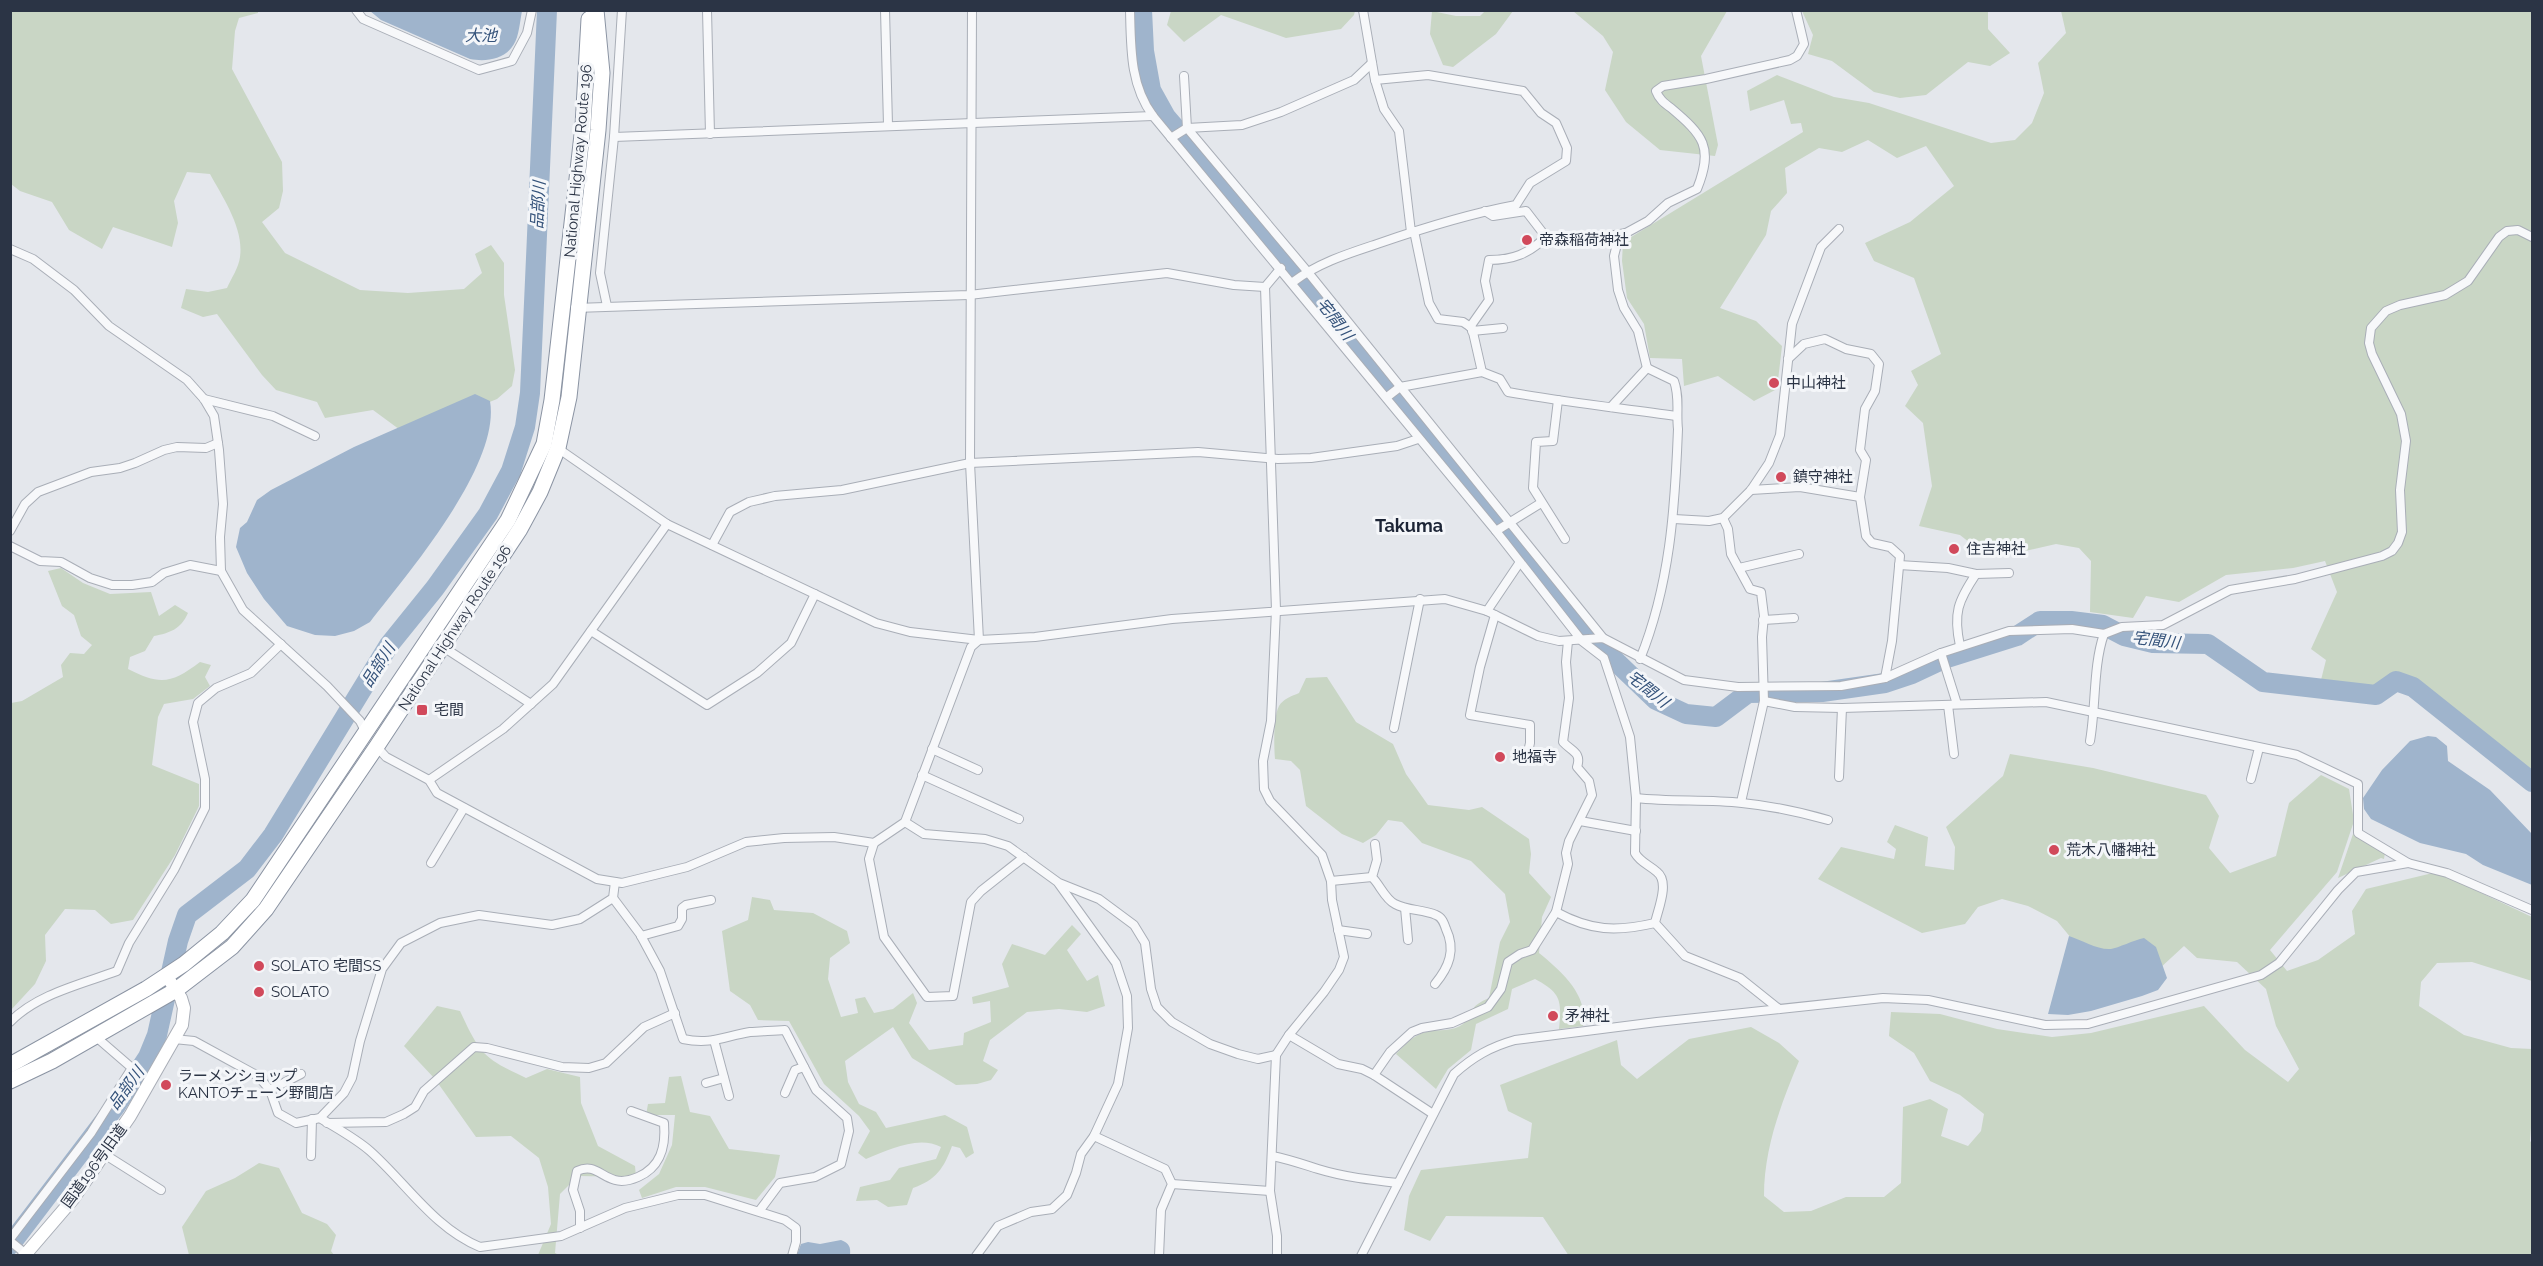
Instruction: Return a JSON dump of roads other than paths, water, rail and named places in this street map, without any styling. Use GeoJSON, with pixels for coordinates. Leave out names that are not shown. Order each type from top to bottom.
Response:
{"type":"FeatureCollection","features":[{"type":"Feature","properties":{"kind":"highway","name":"National Highway Route 196"},"geometry":{"type":"LineString","coordinates":[[551,446],[552,400],[583,126],[590,10]]}},
{"type":"Feature","properties":{"kind":"highway","name":"National Highway Route 196"},"geometry":{"type":"LineString","coordinates":[[10,1065],[36,1053],[160,980],[222,933],[253,900],[367,733],[520,529],[540,492],[551,446],[569,397],[580,308],[602,73],[596,10]]}},
{"type":"Feature","properties":{"kind":"highway","name":"National Highway Route 196"},"geometry":{"type":"LineString","coordinates":[[10,1081],[178,990],[232,947],[266,909],[377,747],[436,642]]}},
{"type":"Feature","properties":{"kind":"street"},"geometry":{"type":"LineString","coordinates":[[356,10],[363,19],[479,70],[512,61],[527,33],[532,10]]}},
{"type":"Feature","properties":{"kind":"street"},"geometry":{"type":"LineString","coordinates":[[607,306],[600,273],[614,137],[622,10]]}},
{"type":"Feature","properties":{"kind":"street"},"geometry":{"type":"LineString","coordinates":[[707,10],[710,134]]}},
{"type":"Feature","properties":{"kind":"street"},"geometry":{"type":"LineString","coordinates":[[885,10],[888,125]]}},
{"type":"Feature","properties":{"kind":"street"},"geometry":{"type":"LineString","coordinates":[[972,10],[970,463],[979,640]]}},
{"type":"Feature","properties":{"kind":"street"},"geometry":{"type":"LineString","coordinates":[[1130,10],[1136,83],[1143,102],[1153,116],[1173,136],[1281,268],[1301,276],[1394,391],[1419,438],[1504,525],[1520,562],[1582,641],[1604,658],[1630,737],[1636,798],[1635,853],[1639,860],[1659,873],[1664,883],[1655,923]]}},
{"type":"Feature","properties":{"kind":"street"},"geometry":{"type":"LineString","coordinates":[[1363,10],[1375,80],[1384,109],[1399,131],[1413,232],[1429,303],[1438,319],[1463,322],[1471,329],[1482,372]]}},
{"type":"Feature","properties":{"kind":"street"},"geometry":{"type":"LineString","coordinates":[[1471,329],[1490,300],[1485,281],[1489,260],[1516,258],[1546,237],[1586,240],[1626,233],[1648,221],[1668,203],[1697,189],[1704,171],[1703,140],[1695,129],[1660,99],[1656,91],[1663,86],[1706,80],[1790,60],[1797,56],[1804,44],[1796,10]]}},
{"type":"Feature","properties":{"kind":"street"},"geometry":{"type":"LineString","coordinates":[[1173,136],[1185,128],[1242,125],[1281,112],[1354,80],[1372,63]]}},
{"type":"Feature","properties":{"kind":"street"},"geometry":{"type":"LineString","coordinates":[[1301,276],[1333,259],[1456,217],[1516,205],[1530,183],[1566,161],[1567,148],[1556,123],[1541,113],[1523,91],[1428,75],[1375,80]]}},
{"type":"Feature","properties":{"kind":"street"},"geometry":{"type":"LineString","coordinates":[[1184,76],[1185,128],[1394,391],[1504,525],[1603,638],[1684,680],[1764,693],[1795,707],[1842,708],[2046,702],[2297,755],[2358,784],[2358,833],[2408,863],[2447,873],[2532,910]]}},
{"type":"Feature","properties":{"kind":"street"},"geometry":{"type":"LineString","coordinates":[[614,137],[1153,116]]}},
{"type":"Feature","properties":{"kind":"street"},"geometry":{"type":"LineString","coordinates":[[1485,211],[1493,216],[1526,211],[1546,237]]}},
{"type":"Feature","properties":{"kind":"street"},"geometry":{"type":"LineString","coordinates":[[1674,519],[1709,521],[1723,518],[1751,490],[1769,463],[1780,435],[1792,324],[1821,247],[1826,239],[1839,229]]}},
{"type":"Feature","properties":{"kind":"street"},"geometry":{"type":"LineString","coordinates":[[1764,693],[1841,686],[1885,678],[1941,653],[2009,631],[2072,628],[2104,634],[2122,627],[2163,625],[2230,590],[2338,569],[2392,551],[2402,532],[2400,490],[2406,441],[2405,428],[2395,398],[2372,354],[2369,343],[2372,328],[2386,311],[2400,305],[2445,295],[2463,285],[2476,271],[2499,237],[2507,231],[2518,230],[2532,237]]}},
{"type":"Feature","properties":{"kind":"street"},"geometry":{"type":"LineString","coordinates":[[1626,233],[1617,244],[1614,255],[1618,290],[1624,308],[1638,331],[1647,369]]}},
{"type":"Feature","properties":{"kind":"street"},"geometry":{"type":"LineString","coordinates":[[10,249],[33,259],[74,290],[109,326],[187,380],[204,399],[214,416],[218,443],[223,504],[220,537],[221,571],[243,610],[360,721],[386,757],[429,780],[437,793],[597,879],[622,883],[687,867],[746,842],[784,838],[834,837],[874,843]]}},
{"type":"Feature","properties":{"kind":"street"},"geometry":{"type":"LineString","coordinates":[[1278,1256],[1270,1191],[1276,1055],[1339,970],[1344,957],[1331,881],[1322,855],[1270,801],[1264,789],[1263,761],[1271,721],[1276,610],[1265,287],[1281,268]]}},
{"type":"Feature","properties":{"kind":"street"},"geometry":{"type":"LineString","coordinates":[[564,308],[969,295],[1167,273],[1234,285],[1265,287]]}},
{"type":"Feature","properties":{"kind":"street"},"geometry":{"type":"LineString","coordinates":[[1471,329],[1503,328]]}},
{"type":"Feature","properties":{"kind":"street"},"geometry":{"type":"LineString","coordinates":[[1788,359],[1804,344],[1825,339],[1846,349],[1871,354],[1879,364],[1875,391],[1865,409],[1860,450],[1866,460],[1860,497],[1866,536],[1872,543],[1890,547],[1900,556],[1892,641],[1885,678]]}},
{"type":"Feature","properties":{"kind":"street"},"geometry":{"type":"LineString","coordinates":[[1611,407],[1647,369]]}},
{"type":"Feature","properties":{"kind":"street"},"geometry":{"type":"LineString","coordinates":[[1640,659],[1653,626],[1660,598],[1674,519],[1678,429],[1676,416],[1679,394],[1674,381],[1647,369]]}},
{"type":"Feature","properties":{"kind":"street"},"geometry":{"type":"LineString","coordinates":[[1394,391],[1482,372],[1500,379],[1508,392],[1676,416]]}},
{"type":"Feature","properties":{"kind":"street"},"geometry":{"type":"LineString","coordinates":[[204,399],[273,416],[315,436]]}},
{"type":"Feature","properties":{"kind":"street"},"geometry":{"type":"LineString","coordinates":[[1558,400],[1554,441],[1536,442],[1533,488],[1565,539]]}},
{"type":"Feature","properties":{"kind":"street"},"geometry":{"type":"LineString","coordinates":[[712,545],[730,512],[749,502],[775,496],[842,490],[970,463],[1198,452],[1271,458],[1311,458],[1397,446],[1419,438]]}},
{"type":"Feature","properties":{"kind":"street"},"geometry":{"type":"LineString","coordinates":[[10,531],[25,504],[38,492],[92,472],[120,468],[164,450],[177,447],[206,448],[218,443]]}},
{"type":"Feature","properties":{"kind":"street"},"geometry":{"type":"LineString","coordinates":[[551,446],[667,524],[876,623],[910,632],[979,640],[1035,637],[1172,619],[1445,598],[1491,613],[1538,636],[1568,641],[1603,638]]}},
{"type":"Feature","properties":{"kind":"street"},"geometry":{"type":"LineString","coordinates":[[1751,490],[1800,487],[1860,497]]}},
{"type":"Feature","properties":{"kind":"street"},"geometry":{"type":"LineString","coordinates":[[1504,525],[1541,503]]}},
{"type":"Feature","properties":{"kind":"street"},"geometry":{"type":"LineString","coordinates":[[1723,518],[1728,529],[1731,554],[1750,589],[1761,592],[1764,620],[1764,693],[1741,802]]}},
{"type":"Feature","properties":{"kind":"street"},"geometry":{"type":"LineString","coordinates":[[429,780],[503,729],[553,684],[667,524]]}},
{"type":"Feature","properties":{"kind":"street"},"geometry":{"type":"LineString","coordinates":[[10,546],[40,561],[61,562],[90,578],[112,585],[152,582],[164,573],[190,565],[221,571]]}},
{"type":"Feature","properties":{"kind":"street"},"geometry":{"type":"LineString","coordinates":[[1739,568],[1799,554]]}},
{"type":"Feature","properties":{"kind":"street"},"geometry":{"type":"LineString","coordinates":[[1520,562],[1491,613],[1470,715],[1530,725],[1527,756]]}},
{"type":"Feature","properties":{"kind":"street"},"geometry":{"type":"LineString","coordinates":[[1899,565],[1948,568],[1976,574],[2009,573]]}},
{"type":"Feature","properties":{"kind":"street"},"geometry":{"type":"LineString","coordinates":[[1960,646],[1956,628],[1956,611],[1964,591],[1976,574]]}},
{"type":"Feature","properties":{"kind":"street"},"geometry":{"type":"LineString","coordinates":[[591,632],[707,705],[757,674],[791,643],[815,594]]}},
{"type":"Feature","properties":{"kind":"street"},"geometry":{"type":"LineString","coordinates":[[1394,728],[1420,599]]}},
{"type":"Feature","properties":{"kind":"street"},"geometry":{"type":"LineString","coordinates":[[1764,620],[1794,618]]}},
{"type":"Feature","properties":{"kind":"street"},"geometry":{"type":"LineString","coordinates":[[2090,741],[2095,713],[2100,646],[2104,634]]}},
{"type":"Feature","properties":{"kind":"street"},"geometry":{"type":"LineString","coordinates":[[979,640],[971,647],[905,822],[874,843],[869,859],[884,937],[927,997],[953,996],[971,902],[981,891],[1024,857]]}},
{"type":"Feature","properties":{"kind":"street"},"geometry":{"type":"LineString","coordinates":[[1374,1076],[1390,1052],[1412,1032],[1452,1023],[1488,1007],[1501,989],[1508,962],[1532,950],[1556,912],[1568,864],[1566,853],[1569,841],[1592,795],[1589,781],[1577,767],[1579,760],[1577,753],[1563,742],[1569,698],[1566,662],[1568,641]]}},
{"type":"Feature","properties":{"kind":"street"},"geometry":{"type":"LineString","coordinates":[[436,642],[531,704]]}},
{"type":"Feature","properties":{"kind":"street"},"geometry":{"type":"LineString","coordinates":[[10,1022],[21,1011],[56,994],[117,970],[129,943],[174,870],[205,808],[205,779],[193,722],[198,704],[216,688],[251,673],[281,644]]}},
{"type":"Feature","properties":{"kind":"street"},"geometry":{"type":"LineString","coordinates":[[1941,653],[1947,668],[1953,704],[1954,754]]}},
{"type":"Feature","properties":{"kind":"street"},"geometry":{"type":"LineString","coordinates":[[1839,777],[1842,708]]}},
{"type":"Feature","properties":{"kind":"street"},"geometry":{"type":"LineString","coordinates":[[2251,779],[2259,748]]}},
{"type":"Feature","properties":{"kind":"street"},"geometry":{"type":"LineString","coordinates":[[932,749],[978,770]]}},
{"type":"Feature","properties":{"kind":"street"},"geometry":{"type":"LineString","coordinates":[[922,776],[1019,819]]}},
{"type":"Feature","properties":{"kind":"street"},"geometry":{"type":"LineString","coordinates":[[1636,798],[1668,802],[1741,802],[1828,820]]}},
{"type":"Feature","properties":{"kind":"street"},"geometry":{"type":"LineString","coordinates":[[431,863],[464,808]]}},
{"type":"Feature","properties":{"kind":"street"},"geometry":{"type":"LineString","coordinates":[[1580,821],[1636,831]]}},
{"type":"Feature","properties":{"kind":"street"},"geometry":{"type":"LineString","coordinates":[[905,822],[924,834],[985,839],[1008,846],[1059,883],[1099,899],[1134,925],[1145,943],[1151,989],[1157,1007],[1172,1023],[1210,1044],[1238,1054],[1258,1059],[1276,1055]]}},
{"type":"Feature","properties":{"kind":"street"},"geometry":{"type":"LineString","coordinates":[[1372,877],[1377,860],[1375,844]]}},
{"type":"Feature","properties":{"kind":"street"},"geometry":{"type":"LineString","coordinates":[[1361,1256],[1454,1074],[1471,1059],[1494,1046],[1515,1040],[1883,998],[1928,1000],[2045,1025],[2088,1024],[2261,975],[2280,963],[2338,890],[2356,872],[2408,863]]}},
{"type":"Feature","properties":{"kind":"street"},"geometry":{"type":"LineString","coordinates":[[1331,881],[1372,877]]}},
{"type":"Feature","properties":{"kind":"street"},"geometry":{"type":"LineString","coordinates":[[1372,877],[1394,904],[1433,913],[1440,917],[1449,935],[1452,948],[1449,963],[1435,984]]}},
{"type":"Feature","properties":{"kind":"street"},"geometry":{"type":"LineString","coordinates":[[615,882],[613,898],[641,936],[660,971],[683,1039],[724,1040],[748,1033],[785,1030],[816,1090],[847,1118],[849,1131],[841,1164],[828,1172],[780,1183],[760,1210]]}},
{"type":"Feature","properties":{"kind":"street"},"geometry":{"type":"LineString","coordinates":[[976,1256],[998,1226],[1031,1212],[1052,1209],[1066,1195],[1076,1173],[1081,1154],[1094,1136],[1118,1084],[1128,1028],[1127,996],[1116,963],[1059,883]]}},
{"type":"Feature","properties":{"kind":"street"},"geometry":{"type":"LineString","coordinates":[[311,1156],[320,1120],[344,1093],[352,1078],[360,1041],[382,969],[401,943],[440,923],[479,915],[552,926],[580,920],[613,898]]}},
{"type":"Feature","properties":{"kind":"street"},"geometry":{"type":"LineString","coordinates":[[641,936],[678,926],[682,919],[681,908],[711,900]]}},
{"type":"Feature","properties":{"kind":"street"},"geometry":{"type":"LineString","coordinates":[[1405,908],[1408,940]]}},
{"type":"Feature","properties":{"kind":"street"},"geometry":{"type":"LineString","coordinates":[[1556,912],[1578,924],[1597,929],[1628,929],[1655,923]]}},
{"type":"Feature","properties":{"kind":"street"},"geometry":{"type":"LineString","coordinates":[[1655,923],[1686,956],[1740,978],[1779,1009]]}},
{"type":"Feature","properties":{"kind":"street"},"geometry":{"type":"LineString","coordinates":[[1338,930],[1367,934]]}},
{"type":"Feature","properties":{"kind":"street","name":"国道196号旧道"},"geometry":{"type":"LineString","coordinates":[[25,1255],[73,1200],[130,1116],[174,1040],[184,1016],[184,1008],[178,990],[160,980]]}},
{"type":"Feature","properties":{"kind":"street"},"geometry":{"type":"LineString","coordinates":[[174,1040],[194,1041],[258,1076],[270,1090],[278,1113],[296,1123],[320,1120],[386,1122],[415,1107],[424,1091],[474,1047],[487,1048],[562,1067],[589,1068],[606,1063],[644,1027],[675,1013]]}},
{"type":"Feature","properties":{"kind":"street"},"geometry":{"type":"LineString","coordinates":[[1289,1035],[1338,1064],[1362,1069],[1433,1114]]}},
{"type":"Feature","properties":{"kind":"street"},"geometry":{"type":"LineString","coordinates":[[25,1255],[10,1240],[91,1133],[132,1068],[95,1036]]}},
{"type":"Feature","properties":{"kind":"street"},"geometry":{"type":"LineString","coordinates":[[714,1040],[729,1095]]}},
{"type":"Feature","properties":{"kind":"street"},"geometry":{"type":"LineString","coordinates":[[785,1093],[795,1070],[804,1067]]}},
{"type":"Feature","properties":{"kind":"street"},"geometry":{"type":"LineString","coordinates":[[270,1090],[301,1074]]}},
{"type":"Feature","properties":{"kind":"street"},"geometry":{"type":"LineString","coordinates":[[706,1083],[724,1078]]}},
{"type":"Feature","properties":{"kind":"street"},"geometry":{"type":"LineString","coordinates":[[580,1228],[580,1211],[573,1190],[577,1171],[584,1168],[602,1172],[613,1180],[633,1179],[653,1169],[660,1156],[664,1123],[631,1111]]}},
{"type":"Feature","properties":{"kind":"street"},"geometry":{"type":"LineString","coordinates":[[320,1120],[368,1149],[406,1185],[430,1215],[480,1247],[561,1236],[625,1208],[678,1195],[705,1195],[760,1210],[785,1220],[796,1228],[796,1242],[792,1256]]}},
{"type":"Feature","properties":{"kind":"street"},"geometry":{"type":"LineString","coordinates":[[1094,1136],[1165,1169],[1172,1184],[1161,1210],[1159,1256]]}},
{"type":"Feature","properties":{"kind":"street"},"geometry":{"type":"LineString","coordinates":[[104,1154],[161,1190]]}},
{"type":"Feature","properties":{"kind":"street"},"geometry":{"type":"LineString","coordinates":[[1272,1156],[1299,1161],[1317,1169],[1398,1183]]}},
{"type":"Feature","properties":{"kind":"street"},"geometry":{"type":"LineString","coordinates":[[1172,1184],[1270,1191]]}},
{"type":"Feature","properties":{"kind":"water","name":"大池"},"geometry":{"type":"Polygon","coordinates":[[[370,11],[522,11],[517,37],[510,49],[500,57],[482,60],[470,59],[381,20],[370,11]]]}},
{"type":"Feature","properties":{"kind":"water"},"geometry":{"type":"Polygon","coordinates":[[[475,394],[490,401],[490,427],[481,456],[467,486],[428,547],[370,622],[354,631],[335,636],[315,635],[287,626],[264,599],[247,573],[236,547],[240,528],[247,522],[257,500],[271,490],[354,447],[475,394]]]}},
{"type":"Feature","properties":{"kind":"water"},"geometry":{"type":"Polygon","coordinates":[[[2428,736],[2436,737],[2447,746],[2448,761],[2490,790],[2532,834],[2532,885],[2483,865],[2466,854],[2420,843],[2371,819],[2364,809],[2363,798],[2382,770],[2410,741],[2428,736]]]}},
{"type":"Feature","properties":{"kind":"water"},"geometry":{"type":"Polygon","coordinates":[[[2069,936],[2106,949],[2144,938],[2156,947],[2167,978],[2158,990],[2142,996],[2091,1011],[2068,1015],[2048,1014],[2069,936]]]}},
{"type":"Feature","properties":{"kind":"water"},"geometry":{"type":"Polygon","coordinates":[[[841,1240],[849,1246],[850,1255],[797,1255],[801,1244],[808,1242],[820,1244],[841,1240]]]}},
{"type":"Feature","properties":{"kind":"waterway","name":"品部川"},"geometry":{"type":"LineString","coordinates":[[10,1245],[115,1107],[148,1057],[157,1035],[178,941],[187,915],[247,869],[273,835],[389,645],[435,588],[488,514],[511,471],[525,427],[530,393],[547,10]]}},
{"type":"Feature","properties":{"kind":"waterway","name":"宅間川"},"geometry":{"type":"LineString","coordinates":[[1142,10],[1144,51],[1151,90],[1166,117],[1296,268],[1439,453],[1604,650],[1656,700],[1686,714],[1716,717],[1748,693],[1822,692],[1885,683],[1912,674],[1944,659],[2017,636],[2040,621],[2071,621],[2103,625],[2124,636],[2153,643],[2208,644],[2263,682],[2376,695],[2396,681],[2413,687],[2532,782]]}},
{"type":"Feature","properties":{"kind":"place","name":"帝森稲荷神社"},"geometry":{"type":"Point","coordinates":[1527,240]}},
{"type":"Feature","properties":{"kind":"place","name":"中山神社"},"geometry":{"type":"Point","coordinates":[1774,383]}},
{"type":"Feature","properties":{"kind":"place","name":"鎮守神社"},"geometry":{"type":"Point","coordinates":[1781,477]}},
{"type":"Feature","properties":{"kind":"place","name":"住吉神社"},"geometry":{"type":"Point","coordinates":[1954,549]}},
{"type":"Feature","properties":{"kind":"place","name":"宅間"},"geometry":{"type":"Point","coordinates":[422,710]}},
{"type":"Feature","properties":{"kind":"place","name":"地福寺"},"geometry":{"type":"Point","coordinates":[1500,757]}},
{"type":"Feature","properties":{"kind":"place","name":"荒木八幡神社"},"geometry":{"type":"Point","coordinates":[2054,850]}},
{"type":"Feature","properties":{"kind":"place","name":"SOLATO 宅間SS"},"geometry":{"type":"Point","coordinates":[259,966]}},
{"type":"Feature","properties":{"kind":"place","name":"SOLATO"},"geometry":{"type":"Point","coordinates":[259,992]}},
{"type":"Feature","properties":{"kind":"place","name":"矛神社"},"geometry":{"type":"Point","coordinates":[1553,1016]}},
{"type":"Feature","properties":{"kind":"place","name":"ラーメンショップ KANTOチェーン野間店"},"geometry":{"type":"Point","coordinates":[166,1085]}},
{"type":"Feature","properties":{"kind":"district","name":"Takuma"},"geometry":{"type":"Point","coordinates":[1409,525]}}]}
